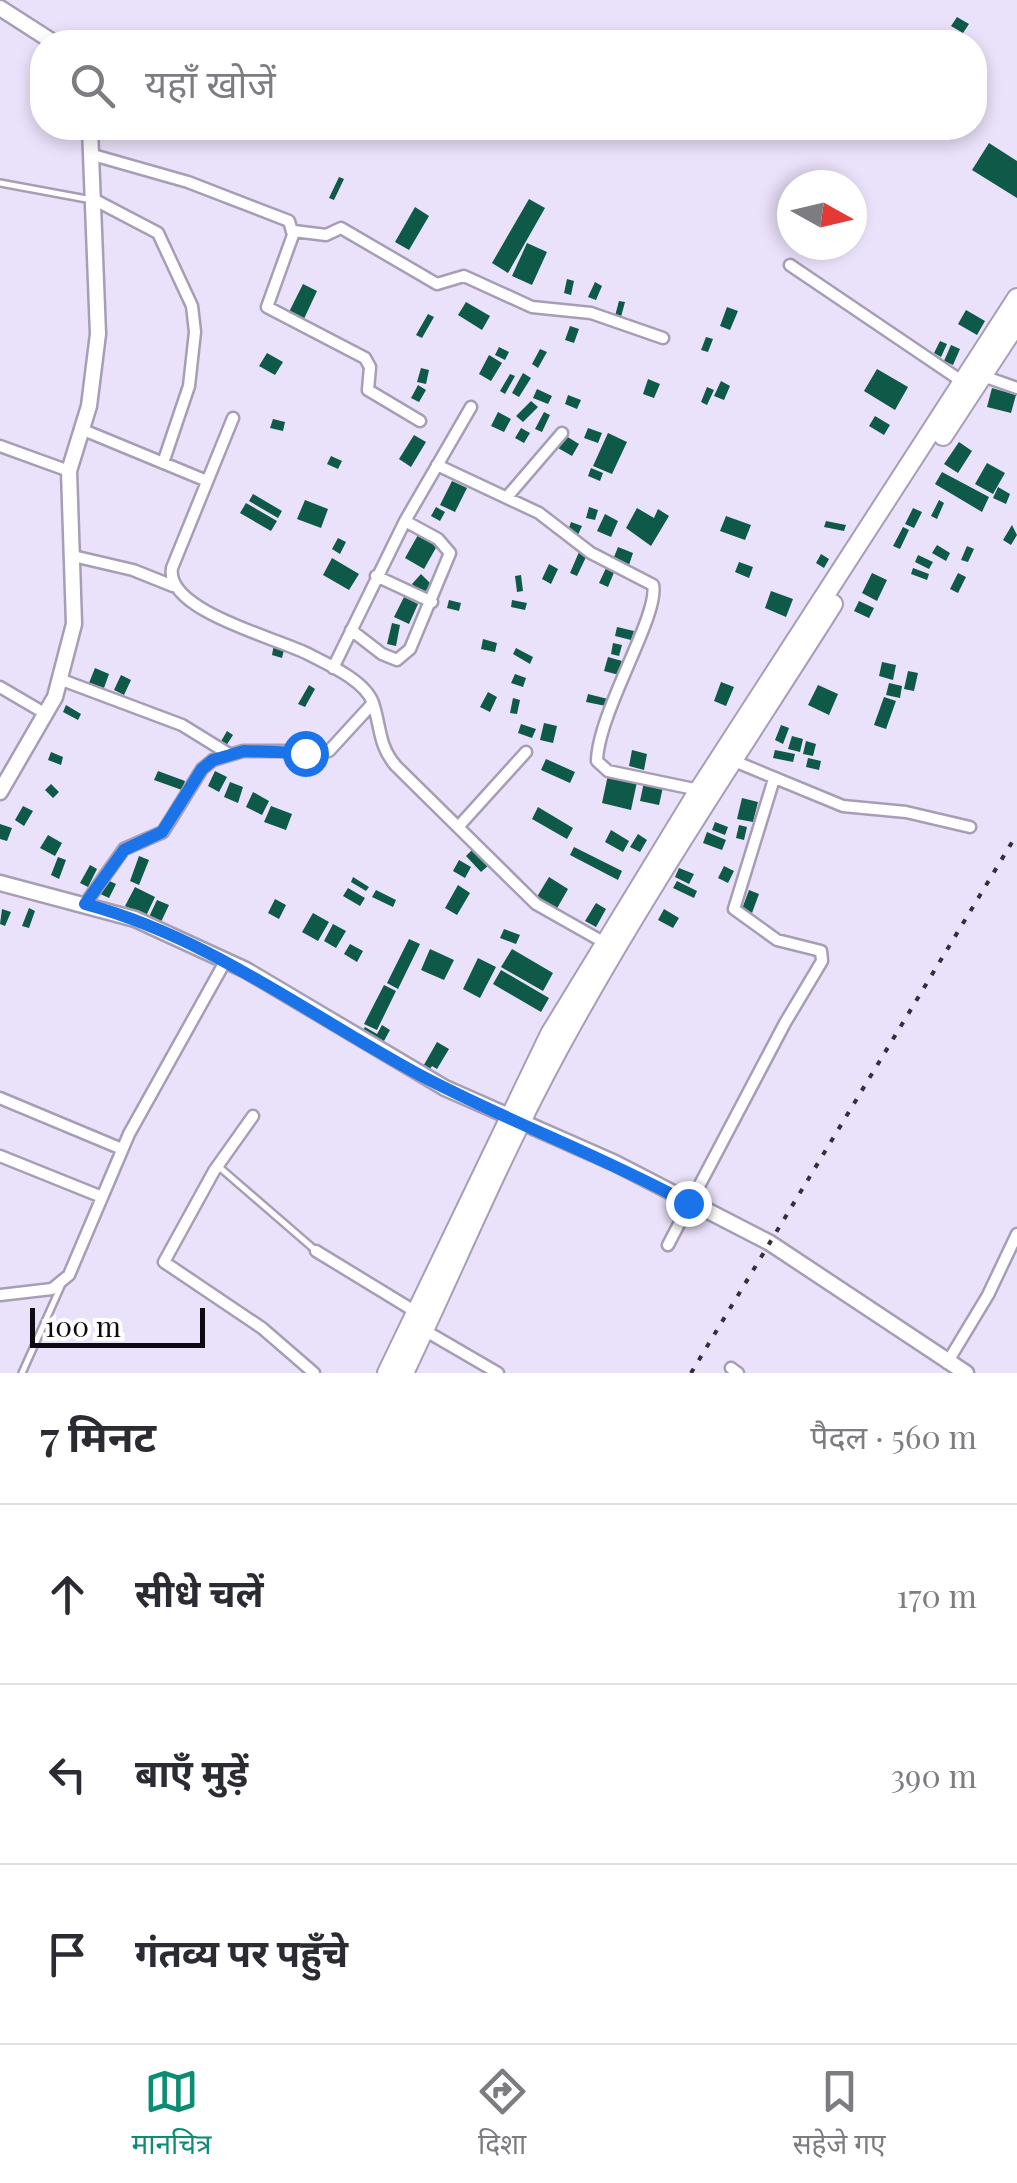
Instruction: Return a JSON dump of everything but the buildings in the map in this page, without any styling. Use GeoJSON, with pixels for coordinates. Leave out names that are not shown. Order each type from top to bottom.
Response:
{"type":"FeatureCollection","features":[{"type":"Feature","properties":{"kind":"highway"},"geometry":{"type":"LineString","coordinates":[[404,1373],[420,1321],[514,1119],[605,943],[698,790],[1017,298]]}},
{"type":"Feature","properties":{"kind":"highway"},"geometry":{"type":"LineString","coordinates":[[514,1119],[734,761],[1017,323]]}},
{"type":"Feature","properties":{"kind":"highway"},"geometry":{"type":"LineString","coordinates":[[386,1373],[420,1321]]}},
{"type":"Feature","properties":{"kind":"street"},"geometry":{"type":"LineString","coordinates":[[0,8],[35,30]]}},
{"type":"Feature","properties":{"kind":"street"},"geometry":{"type":"LineString","coordinates":[[0,792],[62,680],[74,624],[69,471],[81,429],[98,334],[91,140]]}},
{"type":"Feature","properties":{"kind":"street"},"geometry":{"type":"LineString","coordinates":[[93,155],[246,202],[285,218],[294,231],[326,234],[342,228],[438,284],[464,276],[532,307],[591,313],[663,338]]}},
{"type":"Feature","properties":{"kind":"street"},"geometry":{"type":"LineString","coordinates":[[95,200],[158,233],[192,306],[195,332],[189,386],[164,463]]}},
{"type":"Feature","properties":{"kind":"street"},"geometry":{"type":"LineString","coordinates":[[294,231],[267,307],[364,358],[370,366],[368,390],[420,421]]}},
{"type":"Feature","properties":{"kind":"street"},"geometry":{"type":"LineString","coordinates":[[790,265],[964,382]]}},
{"type":"Feature","properties":{"kind":"street"},"geometry":{"type":"LineString","coordinates":[[983,376],[1017,388]]}},
{"type":"Feature","properties":{"kind":"street"},"geometry":{"type":"LineString","coordinates":[[334,668],[376,576],[471,408]]}},
{"type":"Feature","properties":{"kind":"street"},"geometry":{"type":"LineString","coordinates":[[173,586],[172,568],[233,418]]}},
{"type":"Feature","properties":{"kind":"street"},"geometry":{"type":"LineString","coordinates":[[81,429],[207,481]]}},
{"type":"Feature","properties":{"kind":"street"},"geometry":{"type":"LineString","coordinates":[[507,497],[562,433]]}},
{"type":"Feature","properties":{"kind":"street"},"geometry":{"type":"LineString","coordinates":[[0,446],[69,471]]}},
{"type":"Feature","properties":{"kind":"street"},"geometry":{"type":"LineString","coordinates":[[438,465],[539,513],[591,553],[653,585],[652,605],[616,686],[597,761],[608,771],[698,790]]}},
{"type":"Feature","properties":{"kind":"street"},"geometry":{"type":"LineString","coordinates":[[350,630],[382,654],[397,660],[410,649],[450,553],[438,540],[405,521]]}},
{"type":"Feature","properties":{"kind":"street"},"geometry":{"type":"LineString","coordinates":[[73,556],[133,570],[173,586],[187,601],[334,668],[362,689],[373,703],[385,753],[536,904],[605,943]]}},
{"type":"Feature","properties":{"kind":"street"},"geometry":{"type":"LineString","coordinates":[[376,576],[432,602]]}},
{"type":"Feature","properties":{"kind":"street"},"geometry":{"type":"LineString","coordinates":[[62,680],[182,725],[229,754]]}},
{"type":"Feature","properties":{"kind":"street"},"geometry":{"type":"LineString","coordinates":[[0,687],[46,714]]}},
{"type":"Feature","properties":{"kind":"street"},"geometry":{"type":"LineString","coordinates":[[85,904],[113,860],[124,850],[162,832],[202,769],[229,754],[329,751],[373,703]]}},
{"type":"Feature","properties":{"kind":"street"},"geometry":{"type":"LineString","coordinates":[[460,826],[526,752]]}},
{"type":"Feature","properties":{"kind":"street"},"geometry":{"type":"LineString","coordinates":[[734,761],[843,806],[906,812],[970,827]]}},
{"type":"Feature","properties":{"kind":"street"},"geometry":{"type":"LineString","coordinates":[[668,1245],[822,961],[821,951],[777,940],[734,909],[774,779]]}},
{"type":"Feature","properties":{"kind":"street"},"geometry":{"type":"LineString","coordinates":[[0,884],[135,919],[226,960],[387,1057],[615,1163],[770,1243],[944,1368],[966,1373]]}},
{"type":"Feature","properties":{"kind":"street"},"geometry":{"type":"LineString","coordinates":[[0,1294],[39,1292],[62,1283],[76,1263],[122,1149],[226,960]]}},
{"type":"Feature","properties":{"kind":"street"},"geometry":{"type":"LineString","coordinates":[[0,1098],[122,1149]]}},
{"type":"Feature","properties":{"kind":"street"},"geometry":{"type":"LineString","coordinates":[[252,1116],[218,1166],[164,1262],[262,1328],[314,1373]]}},
{"type":"Feature","properties":{"kind":"street"},"geometry":{"type":"LineString","coordinates":[[0,1156],[102,1197]]}},
{"type":"Feature","properties":{"kind":"street"},"geometry":{"type":"LineString","coordinates":[[944,1368],[988,1295],[1017,1234]]}},
{"type":"Feature","properties":{"kind":"street"},"geometry":{"type":"LineString","coordinates":[[316,1251],[498,1373]]}},
{"type":"Feature","properties":{"kind":"lane"},"geometry":{"type":"LineString","coordinates":[[0,184],[95,200]]}},
{"type":"Feature","properties":{"kind":"lane"},"geometry":{"type":"LineString","coordinates":[[218,1166],[316,1251]]}},
{"type":"Feature","properties":{"kind":"lane"},"geometry":{"type":"LineString","coordinates":[[22,1373],[62,1283]]}},
{"type":"Feature","properties":{"kind":"railway"},"geometry":{"type":"LineString","coordinates":[[691,1373],[1017,834]]}},
{"type":"Feature","properties":{"kind":"route"},"geometry":{"type":"LineString","coordinates":[[305,753],[244,751],[213,760],[202,769],[162,832],[155,839],[124,850],[113,860],[85,904],[162,930],[246,970],[445,1088],[615,1163],[688,1203]]}}]}
